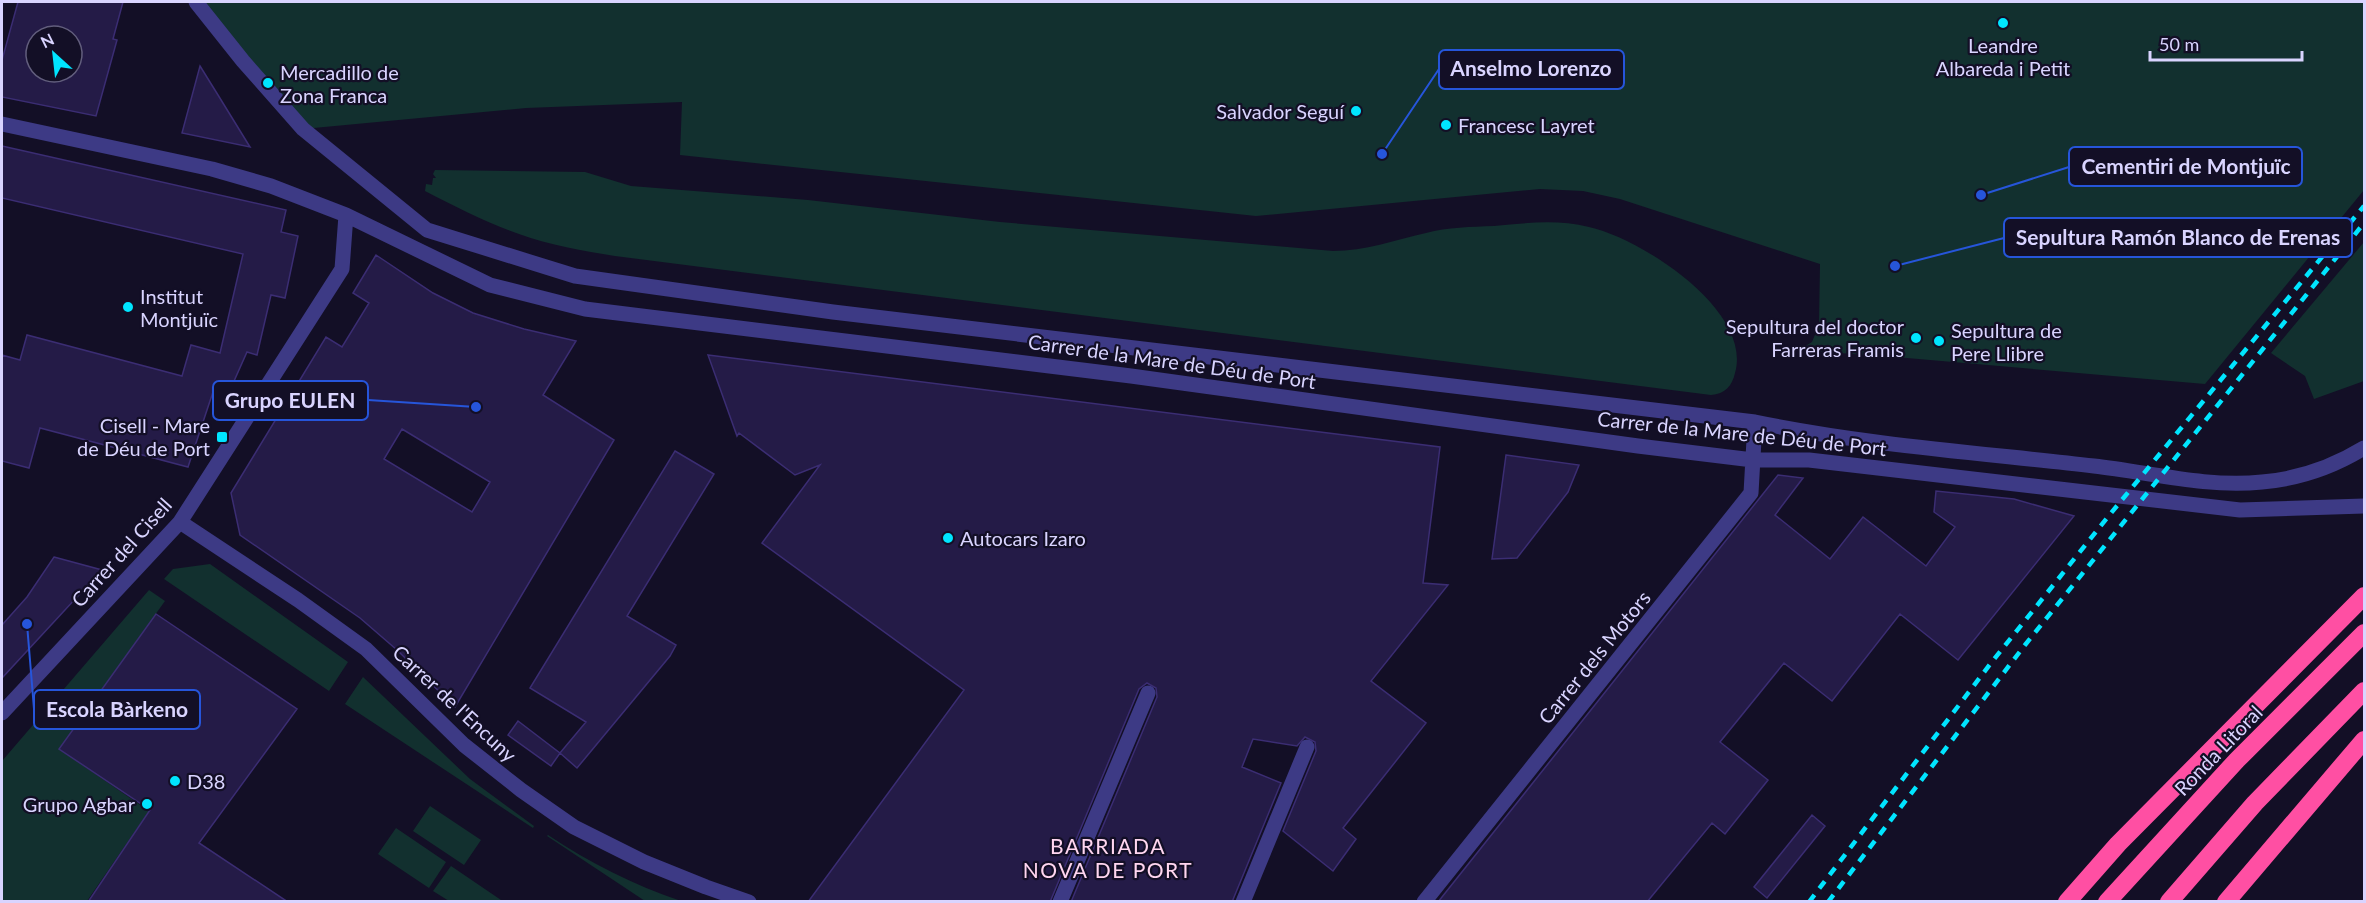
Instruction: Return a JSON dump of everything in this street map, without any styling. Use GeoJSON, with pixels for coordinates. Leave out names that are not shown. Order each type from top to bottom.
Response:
{"type":"FeatureCollection","features":[{"type":"Feature","properties":{"kind":"highway"},"geometry":{"type":"LineString","coordinates":[[2067,902],[2118,844],[2364,596]]}},
{"type":"Feature","properties":{"kind":"highway","name":"Ronda Litoral"},"geometry":{"type":"LineString","coordinates":[[2107,902],[2237,760],[2364,633]]}},
{"type":"Feature","properties":{"kind":"highway"},"geometry":{"type":"LineString","coordinates":[[2169,902],[2255,803],[2364,691]]}},
{"type":"Feature","properties":{"kind":"highway"},"geometry":{"type":"LineString","coordinates":[[2226,902],[2364,740]]}},
{"type":"Feature","properties":{"kind":"street","name":"Carrer de la Mare de Déu de Port"},"geometry":{"type":"LineString","coordinates":[[196,2],[243,61],[303,129],[427,230],[575,276],[845,313],[1755,422],[1812,434],[2239,484],[2286,479],[2339,462],[2364,448]]}},
{"type":"Feature","properties":{"kind":"street","name":"Carrer de la Mare de Déu de Port"},"geometry":{"type":"LineString","coordinates":[[2,123],[212,169],[271,186],[346,215],[490,285],[585,309],[1131,376],[1753,460],[1809,460],[2240,510],[2364,506]]}},
{"type":"Feature","properties":{"kind":"street","name":"Carrer del Cisell"},"geometry":{"type":"LineString","coordinates":[[2,713],[180,522],[342,269],[346,215]]}},
{"type":"Feature","properties":{"kind":"street","name":"Carrer dels Motors"},"geometry":{"type":"LineString","coordinates":[[1424,902],[1751,493],[1755,422]]}},
{"type":"Feature","properties":{"kind":"street","name":"Carrer de l'Encuny"},"geometry":{"type":"LineString","coordinates":[[180,522],[298,600],[366,650],[464,745],[521,790],[574,826],[644,862],[749,902]]}},
{"type":"Feature","properties":{"kind":"street"},"geometry":{"type":"LineString","coordinates":[[1060,902],[1148,693]]}},
{"type":"Feature","properties":{"kind":"street"},"geometry":{"type":"LineString","coordinates":[[1243,902],[1307,747]]}},
{"type":"Feature","properties":{"kind":"green space"},"geometry":{"type":"Polygon","coordinates":[[[196,2],[2364,2],[2364,190],[2205,384],[1799,350],[1812,342],[1819,325],[1820,264],[1620,199],[1583,191],[1540,189],[1256,216],[680,155],[682,102],[526,108],[303,129],[196,2]]]}},
{"type":"Feature","properties":{"kind":"green space"},"geometry":{"type":"Polygon","coordinates":[[[435,170],[585,172],[631,186],[808,200],[1000,222],[1333,251],[1368,247],[1451,228],[1542,222],[1565,223],[1611,234],[1662,261],[1688,281],[1710,302],[1727,325],[1736,349],[1735,373],[1727,388],[1711,395],[615,256],[543,241],[507,230],[472,214],[425,191],[426,184],[432,185],[433,178],[436,178],[433,174],[435,170]]]}},
{"type":"Feature","properties":{"kind":"green space"},"geometry":{"type":"Polygon","coordinates":[[[2364,242],[2364,381],[2314,399],[2305,376],[2271,353],[2364,242]]]}},
{"type":"Feature","properties":{"kind":"green space"},"geometry":{"type":"Polygon","coordinates":[[[210,564],[348,662],[329,691],[164,579],[173,569],[210,564]]]}},
{"type":"Feature","properties":{"kind":"green space"},"geometry":{"type":"Polygon","coordinates":[[[149,590],[165,601],[59,749],[149,811],[87,901],[2,901],[2,761],[149,590]]]}},
{"type":"Feature","properties":{"kind":"green space"},"geometry":{"type":"Polygon","coordinates":[[[363,677],[470,779],[534,826],[533,828],[345,704],[363,677]]]}},
{"type":"Feature","properties":{"kind":"green space"},"geometry":{"type":"Polygon","coordinates":[[[430,806],[481,840],[464,865],[413,831],[430,806]]]}},
{"type":"Feature","properties":{"kind":"green space"},"geometry":{"type":"Polygon","coordinates":[[[396,828],[446,862],[429,888],[378,854],[396,828]]]}},
{"type":"Feature","properties":{"kind":"green space"},"geometry":{"type":"Polygon","coordinates":[[[548,835],[613,872],[681,901],[645,901],[548,835]]]}},
{"type":"Feature","properties":{"kind":"green space"},"geometry":{"type":"Polygon","coordinates":[[[451,866],[501,900],[449,901],[433,891],[451,866]]]}},
{"type":"Feature","properties":{"kind":"building"},"geometry":{"type":"Polygon","coordinates":[[[18,2],[123,2],[113,39],[117,40],[96,116],[2,97],[2,60],[18,2]]]}},
{"type":"Feature","properties":{"kind":"building"},"geometry":{"type":"Polygon","coordinates":[[[200,66],[218,95],[250,147],[182,133],[200,66]]]}},
{"type":"Feature","properties":{"kind":"building"},"geometry":{"type":"Polygon","coordinates":[[[2,146],[286,210],[281,232],[298,236],[285,298],[271,295],[257,355],[247,352],[230,390],[215,386],[188,467],[40,428],[29,468],[2,461],[2,355],[20,360],[27,335],[182,376],[191,345],[220,353],[243,254],[2,198],[2,146]]]}},
{"type":"Feature","properties":{"kind":"building"},"geometry":{"type":"Polygon","coordinates":[[[376,255],[433,293],[473,313],[524,329],[576,341],[543,395],[614,440],[455,707],[397,650],[360,618],[240,535],[231,493],[326,337],[342,347],[369,303],[353,293],[376,255]],[[402,429],[384,459],[472,512],[490,482],[402,429]]]}},
{"type":"Feature","properties":{"kind":"building"},"geometry":{"type":"Polygon","coordinates":[[[708,355],[1440,447],[1423,583],[1448,585],[1371,681],[1426,723],[1343,828],[1356,839],[1333,871],[1283,831],[1316,751],[1315,742],[1305,737],[1297,746],[1253,739],[1242,767],[1281,783],[1232,902],[1071,902],[1157,697],[1156,688],[1147,683],[1139,689],[1050,902],[808,902],[964,690],[762,543],[820,465],[795,475],[739,433],[737,436],[708,355]]]}},
{"type":"Feature","properties":{"kind":"building"},"geometry":{"type":"Polygon","coordinates":[[[675,451],[714,474],[627,616],[676,645],[670,656],[577,768],[560,753],[586,722],[530,688],[675,451]]]}},
{"type":"Feature","properties":{"kind":"building"},"geometry":{"type":"Polygon","coordinates":[[[1506,455],[1579,465],[1568,492],[1517,558],[1492,559],[1506,455]]]}},
{"type":"Feature","properties":{"kind":"building"},"geometry":{"type":"Polygon","coordinates":[[[1778,475],[1803,478],[1775,515],[1830,559],[1863,517],[1926,566],[1955,527],[1934,512],[1936,491],[2014,499],[2074,516],[1958,660],[1900,614],[1832,701],[1784,663],[1720,742],[1768,780],[1725,834],[1712,823],[1647,902],[1438,902],[1778,475]]]}},
{"type":"Feature","properties":{"kind":"building"},"geometry":{"type":"Polygon","coordinates":[[[54,557],[102,570],[2,678],[2,625],[27,597],[54,557]]]}},
{"type":"Feature","properties":{"kind":"building","name":"D38"},"geometry":{"type":"Polygon","coordinates":[[[156,614],[297,709],[199,843],[288,902],[88,902],[150,810],[59,749],[156,614]]]}},
{"type":"Feature","properties":{"kind":"building"},"geometry":{"type":"Polygon","coordinates":[[[518,721],[560,753],[551,766],[508,735],[518,721]]]}},
{"type":"Feature","properties":{"kind":"building"},"geometry":{"type":"Polygon","coordinates":[[[1812,815],[1825,826],[1767,898],[1754,887],[1812,815]]]}},
{"type":"Feature","properties":{"kind":"railway"},"geometry":{"type":"LineString","coordinates":[[1809,902],[1991,663],[2107,518],[2364,206]]}},
{"type":"Feature","properties":{"kind":"railway"},"geometry":{"type":"LineString","coordinates":[[1828,902],[2025,645],[2364,223]]}},
{"type":"Feature","properties":{"kind":"place","name":"Leandre Albareda i Petit"},"geometry":{"type":"Point","coordinates":[2003,23]}},
{"type":"Feature","properties":{"kind":"place","name":"Mercadillo de Zona Franca"},"geometry":{"type":"Point","coordinates":[268,83]}},
{"type":"Feature","properties":{"kind":"place","name":"Salvador Seguí"},"geometry":{"type":"Point","coordinates":[1356,111]}},
{"type":"Feature","properties":{"kind":"place","name":"Francesc Layret"},"geometry":{"type":"Point","coordinates":[1446,125]}},
{"type":"Feature","properties":{"kind":"place","name":"Anselmo Lorenzo"},"geometry":{"type":"Point","coordinates":[1382,154]}},
{"type":"Feature","properties":{"kind":"place","name":"Cementiri de Montjuïc"},"geometry":{"type":"Point","coordinates":[1981,195]}},
{"type":"Feature","properties":{"kind":"place","name":"Sepultura Ramón Blanco de Erenas"},"geometry":{"type":"Point","coordinates":[1895,266]}},
{"type":"Feature","properties":{"kind":"place","name":"Institut Montjuïc"},"geometry":{"type":"Point","coordinates":[128,307]}},
{"type":"Feature","properties":{"kind":"place","name":"Sepultura del doctor Farreras Framis"},"geometry":{"type":"Point","coordinates":[1916,338]}},
{"type":"Feature","properties":{"kind":"place","name":"Sepultura de Pere Llibre"},"geometry":{"type":"Point","coordinates":[1939,341]}},
{"type":"Feature","properties":{"kind":"place","name":"Grupo EULEN"},"geometry":{"type":"Point","coordinates":[476,407]}},
{"type":"Feature","properties":{"kind":"place","name":"Cisell - Mare de Déu de Port"},"geometry":{"type":"Point","coordinates":[222,437]}},
{"type":"Feature","properties":{"kind":"place","name":"Autocars Izaro"},"geometry":{"type":"Point","coordinates":[948,538]}},
{"type":"Feature","properties":{"kind":"place","name":"Escola Bàrkeno"},"geometry":{"type":"Point","coordinates":[27,624]}},
{"type":"Feature","properties":{"kind":"place","name":"D38"},"geometry":{"type":"Point","coordinates":[175,781]}},
{"type":"Feature","properties":{"kind":"place","name":"Grupo Agbar"},"geometry":{"type":"Point","coordinates":[147,804]}},
{"type":"Feature","properties":{"kind":"district","name":"BARRIADA NOVA DE PORT"},"geometry":{"type":"Point","coordinates":[1108,857]}}]}
